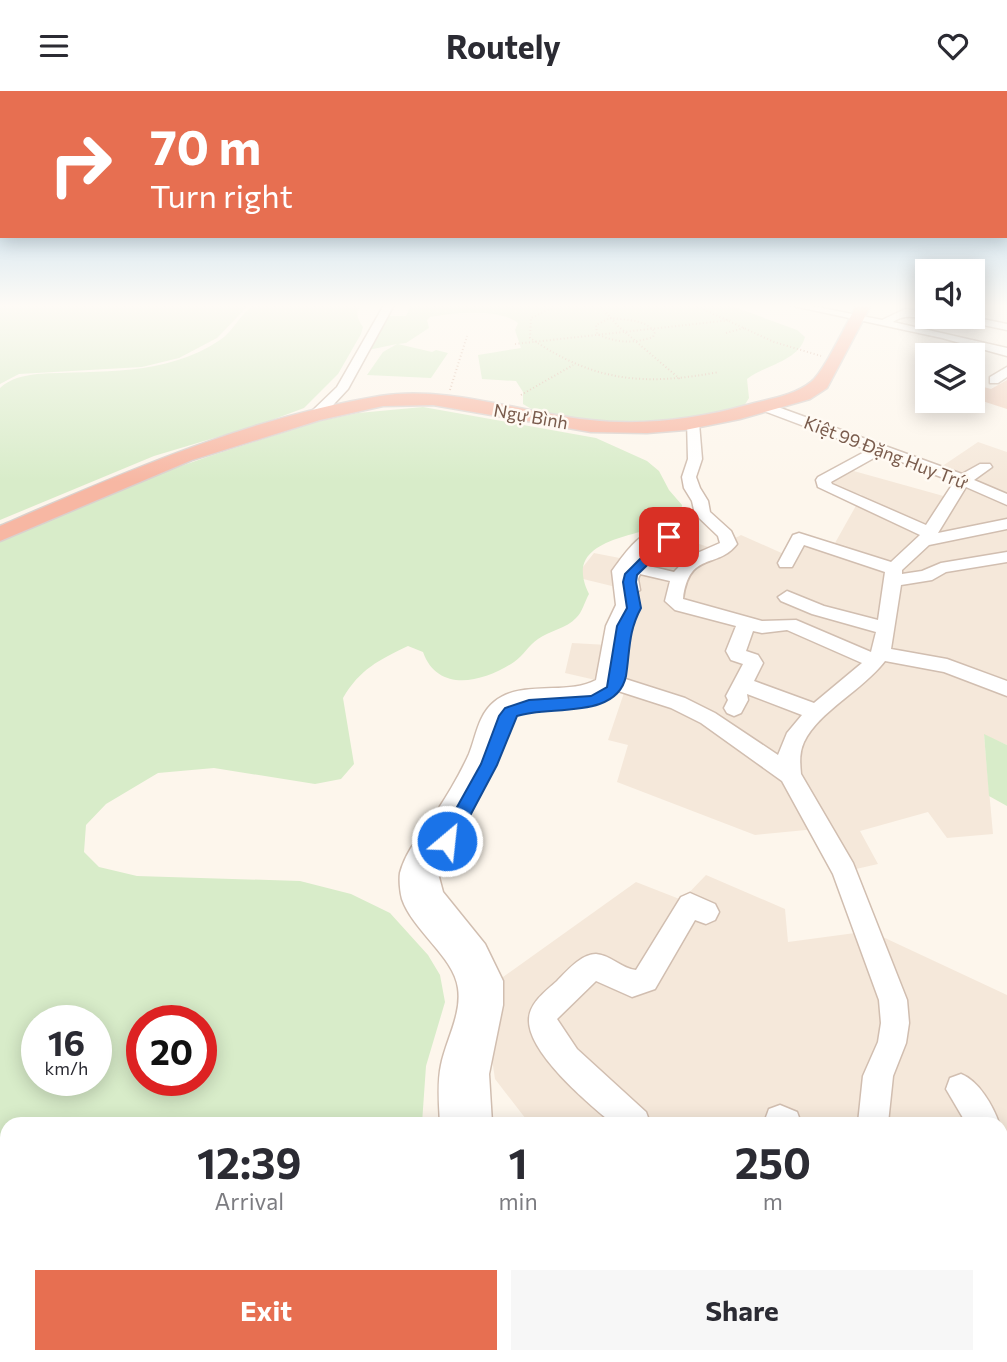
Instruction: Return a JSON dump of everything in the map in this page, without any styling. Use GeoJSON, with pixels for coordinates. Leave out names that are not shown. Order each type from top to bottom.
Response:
{"type":"FeatureCollection","features":[{"type":"Feature","properties":{"kind":"highway","name":"Ngự Bình"},"geometry":{"type":"LineString","coordinates":[[0,534],[149,469],[316,415],[383,401],[444,402],[591,426],[647,427],[692,423],[804,395],[821,384],[831,364]]}},
{"type":"Feature","properties":{"kind":"street"},"geometry":{"type":"LineString","coordinates":[[316,415],[342,389],[356,364]]}},
{"type":"Feature","properties":{"kind":"street","name":"Kiệt 99 Đặng Huy Trứ"},"geometry":{"type":"LineString","coordinates":[[764,406],[963,480],[1007,500]]}},
{"type":"Feature","properties":{"kind":"street"},"geometry":{"type":"LineString","coordinates":[[692,423],[695,459],[689,477],[692,488],[705,517],[725,534],[729,544],[720,551],[698,557],[678,578],[674,601],[677,604],[762,627],[789,624],[878,657],[947,666],[1007,689]]}},
{"type":"Feature","properties":{"kind":"street"},"geometry":{"type":"LineString","coordinates":[[878,450],[823,480],[826,487],[924,541],[951,566]]}},
{"type":"Feature","properties":{"kind":"street"},"geometry":{"type":"LineString","coordinates":[[874,1117],[878,1076],[892,1043],[895,1023],[893,1000],[844,871],[790,775],[786,762],[796,738],[816,712],[865,673],[878,657],[894,575],[924,541],[963,480],[985,467]]}},
{"type":"Feature","properties":{"kind":"street"},"geometry":{"type":"LineString","coordinates":[[924,541],[1007,524]]}},
{"type":"Feature","properties":{"kind":"street"},"geometry":{"type":"LineString","coordinates":[[611,681],[615,627],[625,605],[621,576],[664,535]]}},
{"type":"Feature","properties":{"kind":"street"},"geometry":{"type":"LineString","coordinates":[[786,563],[799,538],[894,575],[926,576],[951,566],[1007,557]]}},
{"type":"Feature","properties":{"kind":"street"},"geometry":{"type":"LineString","coordinates":[[630,567],[678,578]]}},
{"type":"Feature","properties":{"kind":"street"},"geometry":{"type":"LineString","coordinates":[[787,597],[818,610],[885,628]]}},
{"type":"Feature","properties":{"kind":"street"},"geometry":{"type":"LineString","coordinates":[[734,708],[738,700],[736,695],[753,663],[736,652],[747,623]]}},
{"type":"Feature","properties":{"kind":"street"},"geometry":{"type":"LineString","coordinates":[[611,681],[678,703],[708,718],[790,775]]}},
{"type":"Feature","properties":{"kind":"street"},"geometry":{"type":"LineString","coordinates":[[464,1117],[455,1067],[471,1006],[472,988],[470,977],[461,960],[425,918],[414,897],[411,884],[420,854],[457,810],[480,753],[486,730],[501,707],[522,698],[586,694],[611,681]]}},
{"type":"Feature","properties":{"kind":"street"},"geometry":{"type":"LineString","coordinates":[[742,684],[816,712]]}},
{"type":"Feature","properties":{"kind":"street"},"geometry":{"type":"LineString","coordinates":[[628,1117],[586,1079],[554,1044],[545,1031],[543,1019],[548,1009],[594,967],[601,968],[629,984],[639,984],[645,980],[690,905],[706,912]]}},
{"type":"Feature","properties":{"kind":"street"},"geometry":{"type":"LineString","coordinates":[[961,1089],[980,1117]]}},
{"type":"Feature","properties":{"kind":"path"},"geometry":{"type":"LineString","coordinates":[[444,402],[457,364]]}},
{"type":"Feature","properties":{"kind":"path"},"geometry":{"type":"LineString","coordinates":[[662,364],[681,380]]}},
{"type":"Feature","properties":{"kind":"path"},"geometry":{"type":"LineString","coordinates":[[521,395],[574,365],[599,374],[653,382],[681,380],[719,372]]}},
{"type":"Feature","properties":{"kind":"shaded area"},"geometry":{"type":"Polygon","coordinates":[[[978,442],[1007,452],[1007,745],[984,735],[993,834],[947,838],[928,812],[860,831],[878,864],[856,869],[816,829],[755,835],[617,782],[628,745],[608,740],[626,687],[565,673],[572,643],[626,646],[620,588],[575,577],[594,553],[640,562],[673,535],[714,549],[741,535],[795,559],[807,538],[835,543],[862,495],[827,484],[843,468],[947,497],[959,477],[938,469],[978,442]]]}},
{"type":"Feature","properties":{"kind":"shaded area"},"geometry":{"type":"Polygon","coordinates":[[[706,875],[785,909],[788,942],[870,931],[1007,995],[1007,1117],[524,1117],[495,1079],[482,992],[636,882],[682,900],[706,875]]]}},
{"type":"Feature","properties":{"kind":"green space"},"geometry":{"type":"Polygon","coordinates":[[[0,364],[153,364],[19,374],[0,384],[0,364]]]}},
{"type":"Feature","properties":{"kind":"green space"},"geometry":{"type":"Polygon","coordinates":[[[344,364],[338,374],[304,408],[154,456],[0,520],[0,388],[13,380],[32,375],[155,366],[344,364]]]}},
{"type":"Feature","properties":{"kind":"green space"},"geometry":{"type":"Polygon","coordinates":[[[374,364],[440,364],[431,378],[367,375],[374,364]]]}},
{"type":"Feature","properties":{"kind":"green space"},"geometry":{"type":"Polygon","coordinates":[[[480,364],[774,364],[747,379],[749,398],[744,406],[696,417],[632,422],[568,419],[542,413],[523,404],[523,392],[516,381],[482,379],[480,364]]]}},
{"type":"Feature","properties":{"kind":"green space"},"geometry":{"type":"Polygon","coordinates":[[[423,407],[596,438],[647,461],[659,471],[669,490],[682,505],[680,518],[611,541],[596,549],[586,560],[583,574],[589,594],[578,616],[538,639],[517,660],[502,669],[476,679],[450,679],[439,674],[430,665],[423,652],[408,646],[363,672],[343,698],[354,764],[341,779],[315,784],[214,768],[158,773],[106,804],[86,825],[84,852],[99,867],[137,876],[300,881],[351,894],[390,913],[428,955],[440,975],[445,1002],[426,1066],[422,1117],[0,1117],[0,542],[155,475],[320,421],[358,413],[423,407]]]}},
{"type":"Feature","properties":{"kind":"green space"},"geometry":{"type":"Polygon","coordinates":[[[984,734],[1007,745],[1007,806],[989,796],[984,734]]]}},
{"type":"Feature","properties":{"kind":"building"},"geometry":{"type":"Polygon","coordinates":[[[1007,380],[1007,409],[985,402],[985,387],[991,389],[1007,380]]]}},
{"type":"Feature","properties":{"kind":"route"},"geometry":{"type":"LineString","coordinates":[[447,841],[489,765],[507,716],[511,712],[516,708],[529,706],[594,701],[613,691],[618,679],[624,626],[634,608],[629,582],[631,574],[669,537]]}}]}
